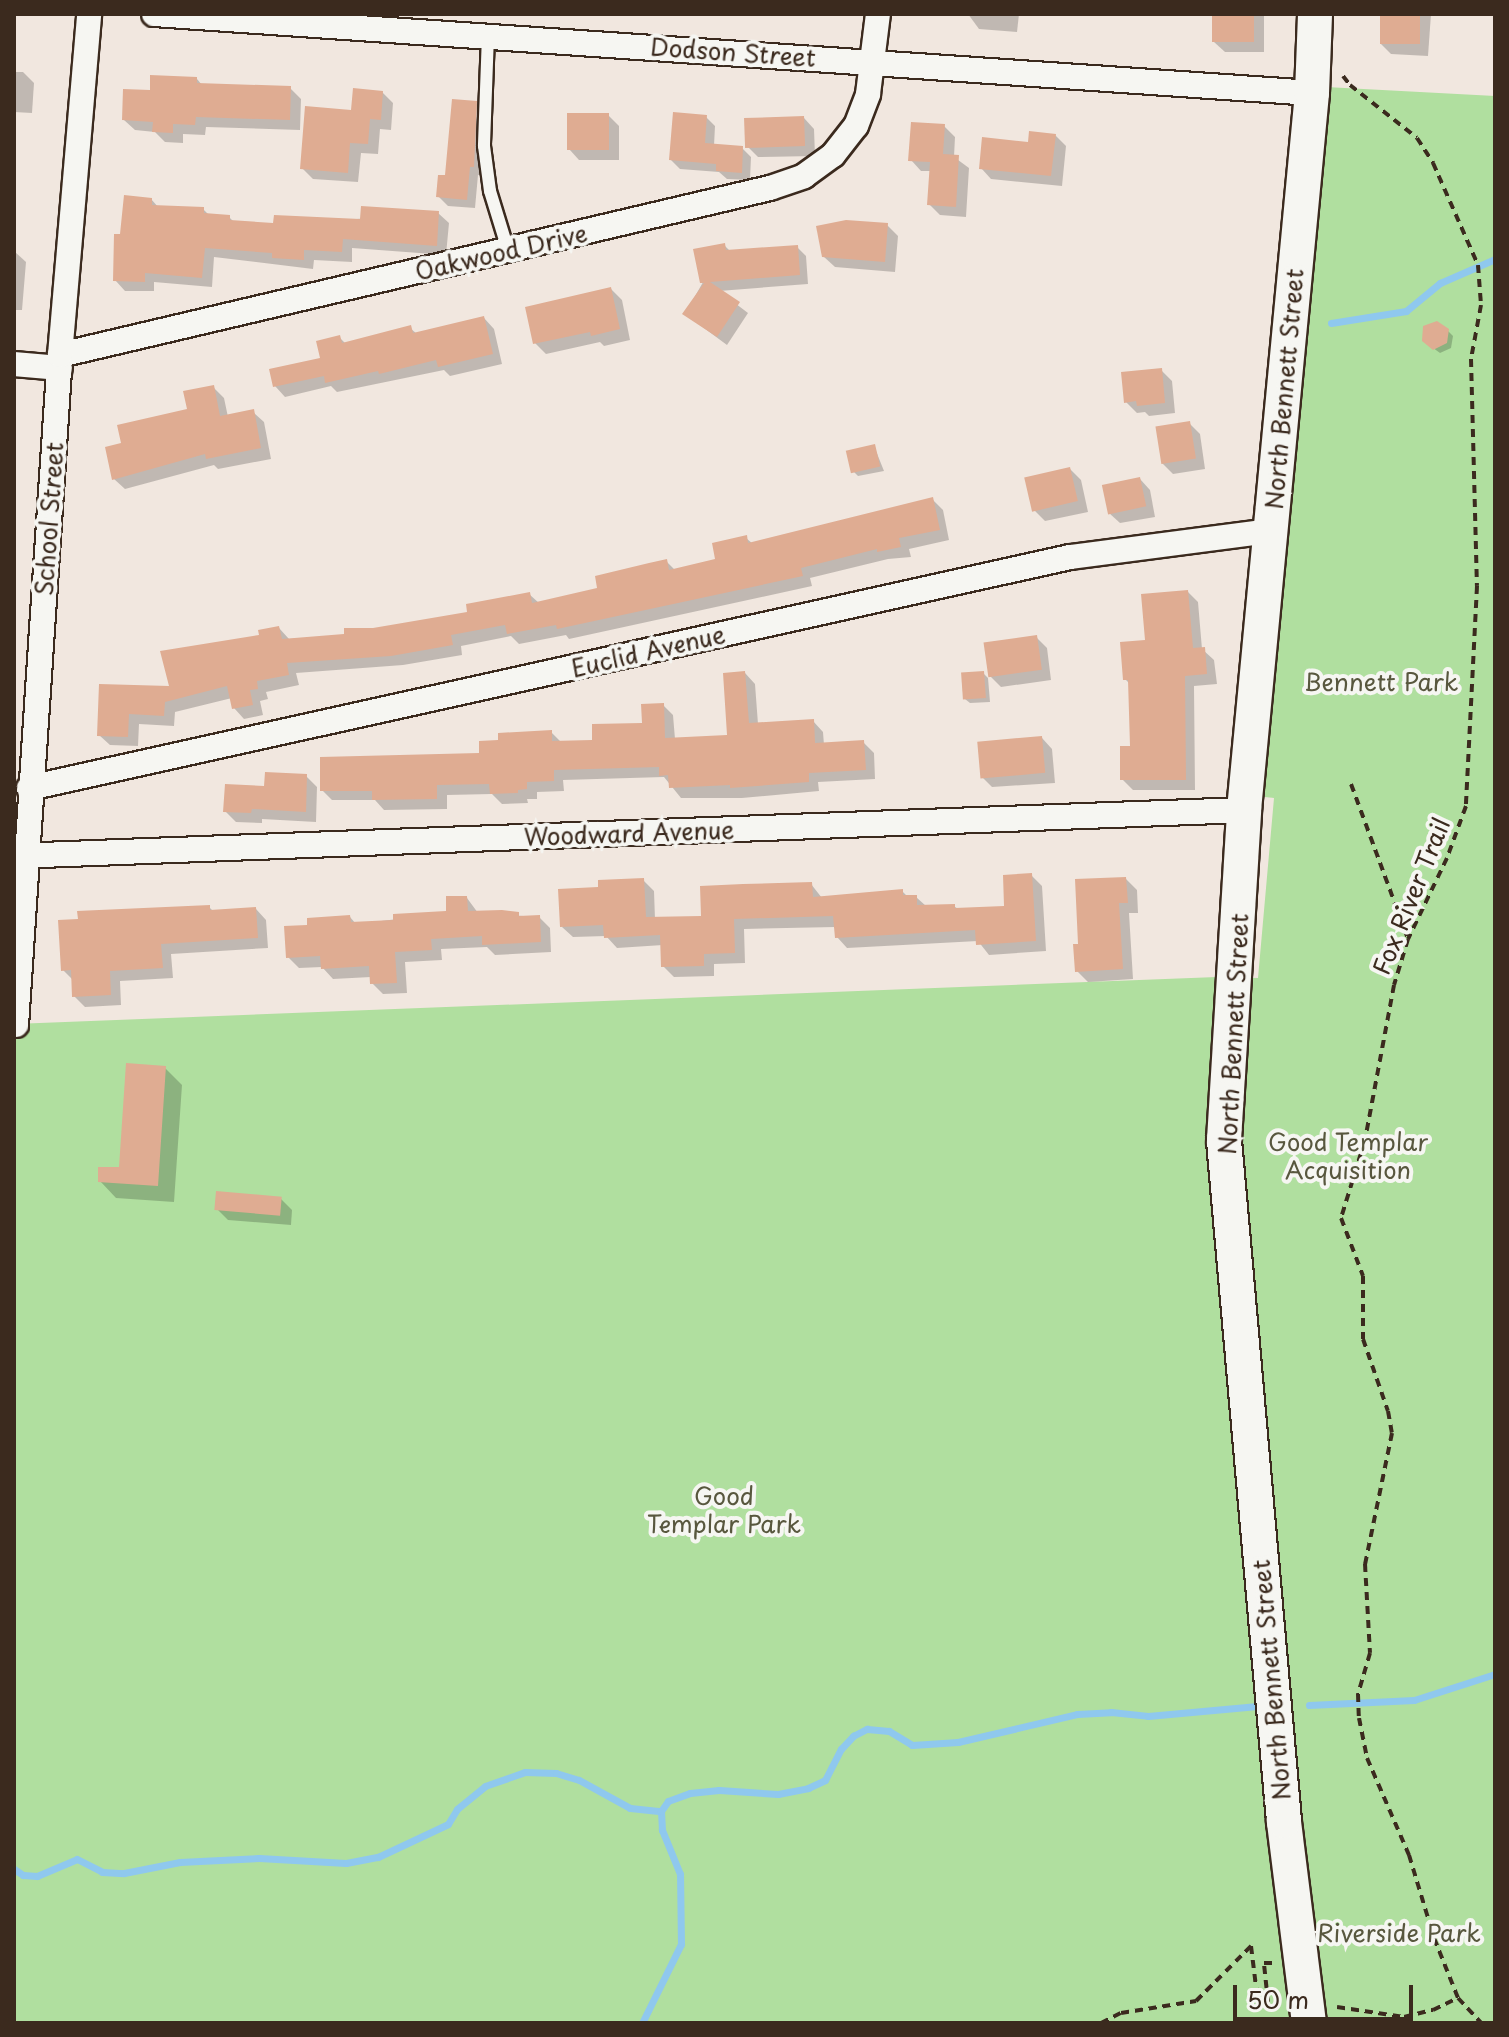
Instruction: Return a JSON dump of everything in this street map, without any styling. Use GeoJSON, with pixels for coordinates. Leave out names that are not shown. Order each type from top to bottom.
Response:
{"type":"FeatureCollection","features":[{"type":"Feature","properties":{"kind":"main road","name":"North Bennett Street"},"geometry":{"type":"LineString","coordinates":[[1315,14],[1312,93],[1244,810],[1224,1140],[1284,1821],[1318,2014]]}},
{"type":"Feature","properties":{"kind":"street","name":"School Street"},"geometry":{"type":"LineString","coordinates":[[16,1025],[20,856],[29,788],[89,14]]}},
{"type":"Feature","properties":{"kind":"street","name":"Dodson Street"},"geometry":{"type":"LineString","coordinates":[[154,14],[482,28],[874,62],[1312,93]]}},
{"type":"Feature","properties":{"kind":"street","name":"Oakwood Drive"},"geometry":{"type":"LineString","coordinates":[[14,364],[60,362],[770,188],[804,176],[833,155],[856,126],[868,94],[878,14]]}},
{"type":"Feature","properties":{"kind":"street","name":"Euclid Avenue"},"geometry":{"type":"LineString","coordinates":[[29,788],[1070,557],[1270,531]]}},
{"type":"Feature","properties":{"kind":"street","name":"Woodward Avenue"},"geometry":{"type":"LineString","coordinates":[[20,856],[1244,810]]}},
{"type":"Feature","properties":{"kind":"lane"},"geometry":{"type":"LineString","coordinates":[[482,28],[484,146],[490,191],[508,250]]}},
{"type":"Feature","properties":{"kind":"path","name":"Fox River Trail"},"geometry":{"type":"LineString","coordinates":[[1341,73],[1350,85],[1417,138],[1433,163],[1478,265],[1481,305],[1471,359],[1477,586],[1466,806],[1447,858],[1408,939],[1385,1025],[1365,1140],[1341,1218],[1363,1276],[1363,1339],[1388,1411],[1392,1433],[1365,1564],[1370,1653],[1358,1694],[1359,1718],[1367,1758],[1409,1855],[1434,1938],[1458,1998],[1481,2023]]}},
{"type":"Feature","properties":{"kind":"path"},"geometry":{"type":"LineString","coordinates":[[1351,784],[1408,939]]}},
{"type":"Feature","properties":{"kind":"path"},"geometry":{"type":"LineString","coordinates":[[1101,2023],[1121,2013],[1196,2001],[1251,1946],[1261,2007],[1266,2005],[1264,1963]]}},
{"type":"Feature","properties":{"kind":"path"},"geometry":{"type":"LineString","coordinates":[[1318,2014],[1353,2012],[1404,2017],[1433,2010],[1458,1998]]}},
{"type":"Feature","properties":{"kind":"green space","name":"Good Templar Park"},"geometry":{"type":"Polygon","coordinates":[[[1326,87],[1495,96],[1495,2023],[14,2023],[14,1024],[1217,977],[1258,978],[1274,798],[1255,796],[1326,87]]]}},
{"type":"Feature","properties":{"kind":"building"},"geometry":{"type":"Polygon","coordinates":[[[1212,14],[1254,14],[1254,42],[1212,42],[1212,14]]]}},
{"type":"Feature","properties":{"kind":"building"},"geometry":{"type":"Polygon","coordinates":[[[1380,14],[1420,14],[1420,44],[1380,44],[1380,14]]]}},
{"type":"Feature","properties":{"kind":"building"},"geometry":{"type":"Polygon","coordinates":[[[150,75],[197,77],[197,83],[291,86],[290,120],[196,117],[195,125],[173,124],[173,133],[152,132],[153,122],[122,120],[123,89],[150,90],[150,75]]]}},
{"type":"Feature","properties":{"kind":"building"},"geometry":{"type":"Polygon","coordinates":[[[353,88],[383,91],[381,120],[370,119],[368,144],[350,143],[348,173],[300,169],[305,106],[351,110],[353,88]]]}},
{"type":"Feature","properties":{"kind":"building"},"geometry":{"type":"Polygon","coordinates":[[[452,99],[477,101],[474,167],[470,167],[467,200],[436,197],[438,175],[445,175],[452,99]]]}},
{"type":"Feature","properties":{"kind":"building"},"geometry":{"type":"Polygon","coordinates":[[[673,112],[707,115],[705,143],[743,146],[742,173],[716,171],[716,164],[669,160],[673,112]]]}},
{"type":"Feature","properties":{"kind":"building"},"geometry":{"type":"Polygon","coordinates":[[[567,113],[609,113],[609,150],[567,150],[567,113]]]}},
{"type":"Feature","properties":{"kind":"building"},"geometry":{"type":"Polygon","coordinates":[[[804,116],[805,146],[745,148],[744,118],[804,116]]]}},
{"type":"Feature","properties":{"kind":"building"},"geometry":{"type":"Polygon","coordinates":[[[911,122],[945,124],[943,154],[959,155],[956,207],[927,205],[930,162],[908,161],[911,122]]]}},
{"type":"Feature","properties":{"kind":"building"},"geometry":{"type":"Polygon","coordinates":[[[1029,131],[1056,134],[1051,176],[979,169],[982,137],[1028,142],[1029,131]]]}},
{"type":"Feature","properties":{"kind":"building"},"geometry":{"type":"Polygon","coordinates":[[[124,195],[152,198],[152,205],[204,207],[204,213],[230,215],[230,220],[273,223],[274,215],[360,219],[361,206],[439,211],[437,246],[343,239],[342,252],[304,250],[304,260],[272,258],[272,253],[205,248],[202,278],[145,273],[145,282],[113,281],[114,234],[120,234],[124,195]]]}},
{"type":"Feature","properties":{"kind":"building"},"geometry":{"type":"Polygon","coordinates":[[[846,220],[888,223],[885,262],[822,257],[816,226],[846,220]]]}},
{"type":"Feature","properties":{"kind":"building"},"geometry":{"type":"Polygon","coordinates":[[[725,243],[726,250],[798,245],[800,275],[710,282],[740,302],[717,337],[682,314],[704,283],[700,283],[693,249],[725,243]]]}},
{"type":"Feature","properties":{"kind":"building"},"geometry":{"type":"Polygon","coordinates":[[[611,287],[620,329],[533,344],[525,307],[611,287]]]}},
{"type":"Feature","properties":{"kind":"building"},"geometry":{"type":"Polygon","coordinates":[[[484,316],[493,354],[438,367],[436,360],[325,383],[324,376],[273,387],[269,369],[320,358],[316,341],[340,335],[342,343],[411,325],[413,333],[484,316]]]}},
{"type":"Feature","properties":{"kind":"building"},"geometry":{"type":"Polygon","coordinates":[[[1437,321],[1449,329],[1447,343],[1433,350],[1422,341],[1423,326],[1437,321]]]}},
{"type":"Feature","properties":{"kind":"building"},"geometry":{"type":"Polygon","coordinates":[[[1162,368],[1165,403],[1137,406],[1136,401],[1124,403],[1121,372],[1162,368]]]}},
{"type":"Feature","properties":{"kind":"building"},"geometry":{"type":"Polygon","coordinates":[[[214,385],[220,416],[254,409],[261,448],[206,459],[205,454],[112,480],[105,447],[121,443],[117,425],[187,409],[183,391],[214,385]]]}},
{"type":"Feature","properties":{"kind":"building"},"geometry":{"type":"Polygon","coordinates":[[[1190,421],[1196,459],[1161,464],[1155,426],[1190,421]]]}},
{"type":"Feature","properties":{"kind":"building"},"geometry":{"type":"Polygon","coordinates":[[[875,444],[880,466],[851,473],[846,451],[875,444]]]}},
{"type":"Feature","properties":{"kind":"building"},"geometry":{"type":"Polygon","coordinates":[[[1070,467],[1078,501],[1032,512],[1024,478],[1070,467]]]}},
{"type":"Feature","properties":{"kind":"building"},"geometry":{"type":"Polygon","coordinates":[[[1140,477],[1146,506],[1108,514],[1102,485],[1140,477]]]}},
{"type":"Feature","properties":{"kind":"building"},"geometry":{"type":"Polygon","coordinates":[[[933,497],[940,530],[899,538],[901,547],[877,552],[877,549],[801,568],[803,576],[557,629],[556,625],[507,634],[505,625],[451,635],[453,645],[391,656],[287,663],[289,675],[257,681],[258,689],[250,690],[253,705],[232,709],[227,686],[165,702],[164,716],[129,714],[128,737],[97,736],[99,684],[169,686],[160,651],[259,635],[258,630],[279,626],[282,639],[344,634],[344,628],[373,628],[467,612],[466,604],[530,592],[532,603],[597,588],[595,576],[649,563],[667,559],[669,570],[715,559],[712,543],[747,535],[748,543],[933,497]]]}},
{"type":"Feature","properties":{"kind":"building"},"geometry":{"type":"Polygon","coordinates":[[[1188,590],[1193,648],[1205,647],[1207,674],[1185,676],[1186,780],[1120,780],[1120,746],[1130,746],[1128,680],[1123,680],[1120,642],[1145,640],[1141,594],[1188,590]]]}},
{"type":"Feature","properties":{"kind":"building"},"geometry":{"type":"Polygon","coordinates":[[[1037,635],[1042,670],[988,677],[984,643],[1037,635]]]}},
{"type":"Feature","properties":{"kind":"building"},"geometry":{"type":"Polygon","coordinates":[[[745,671],[749,723],[814,719],[815,743],[864,740],[866,770],[809,773],[809,782],[730,788],[730,785],[669,788],[668,775],[659,776],[659,767],[554,770],[554,781],[527,782],[527,789],[518,790],[518,793],[490,794],[489,784],[437,785],[437,799],[372,800],[372,791],[320,791],[320,757],[479,753],[479,741],[498,740],[498,733],[552,730],[552,741],[592,740],[592,724],[642,723],[641,704],[664,703],[665,738],[727,735],[723,673],[745,671]]]}},
{"type":"Feature","properties":{"kind":"building"},"geometry":{"type":"Polygon","coordinates":[[[984,671],[986,698],[963,700],[961,673],[984,671]]]}},
{"type":"Feature","properties":{"kind":"building"},"geometry":{"type":"Polygon","coordinates":[[[1042,736],[1045,773],[980,779],[977,742],[1042,736]]]}},
{"type":"Feature","properties":{"kind":"building"},"geometry":{"type":"Polygon","coordinates":[[[265,772],[307,774],[306,812],[252,809],[251,813],[223,812],[225,784],[264,786],[265,772]]]}},
{"type":"Feature","properties":{"kind":"building"},"geometry":{"type":"Polygon","coordinates":[[[1032,873],[1036,941],[976,945],[975,930],[835,938],[833,916],[734,919],[735,953],[704,954],[704,966],[661,967],[660,935],[604,938],[603,925],[560,927],[558,889],[598,887],[598,880],[644,878],[646,917],[701,916],[700,886],[743,884],[812,882],[813,897],[903,889],[903,895],[917,895],[917,905],[955,904],[955,908],[1004,906],[1003,875],[1032,873]]]}},
{"type":"Feature","properties":{"kind":"building"},"geometry":{"type":"Polygon","coordinates":[[[1126,877],[1128,903],[1119,903],[1123,969],[1075,972],[1073,944],[1078,944],[1075,879],[1126,877]]]}},
{"type":"Feature","properties":{"kind":"building"},"geometry":{"type":"Polygon","coordinates":[[[446,896],[467,896],[468,911],[502,910],[519,912],[519,916],[540,915],[541,942],[482,945],[482,936],[431,939],[432,950],[395,952],[397,983],[370,984],[369,966],[321,969],[320,956],[286,958],[284,926],[307,925],[307,918],[350,915],[351,922],[393,920],[393,914],[446,911],[446,896]]]}},
{"type":"Feature","properties":{"kind":"building"},"geometry":{"type":"Polygon","coordinates":[[[210,905],[210,910],[256,907],[258,938],[161,944],[163,968],[110,971],[111,995],[72,997],[71,970],[61,971],[58,920],[78,919],[77,911],[210,905]]]}},
{"type":"Feature","properties":{"kind":"building"},"geometry":{"type":"Polygon","coordinates":[[[126,1063],[166,1066],[158,1186],[98,1182],[98,1167],[119,1167],[126,1063]]]}},
{"type":"Feature","properties":{"kind":"building"},"geometry":{"type":"Polygon","coordinates":[[[216,1191],[282,1197],[280,1216],[214,1210],[216,1191]]]}},
{"type":"Feature","properties":{"kind":"waterway"},"geometry":{"type":"LineString","coordinates":[[1331,323],[1406,311],[1440,283],[1495,259]]}},
{"type":"Feature","properties":{"kind":"waterway"},"geometry":{"type":"LineString","coordinates":[[1309,1705],[1414,1700],[1495,1674]]}},
{"type":"Feature","properties":{"kind":"waterway"},"geometry":{"type":"LineString","coordinates":[[642,2023],[681,1944],[680,1874],[662,1830],[661,1811],[668,1801],[690,1793],[719,1790],[778,1794],[808,1788],[825,1780],[841,1749],[853,1736],[867,1729],[889,1731],[912,1745],[958,1742],[1077,1714],[1111,1712],[1148,1716],[1258,1706]]}},
{"type":"Feature","properties":{"kind":"waterway"},"geometry":{"type":"LineString","coordinates":[[14,1869],[23,1875],[37,1876],[77,1859],[102,1872],[124,1873],[180,1862],[259,1858],[346,1863],[378,1857],[448,1824],[457,1809],[485,1786],[525,1772],[556,1773],[579,1780],[630,1808],[661,1811]]}},
{"type":"Feature","properties":{"kind":"park label","name":"Bennett Park"},"geometry":{"type":"Point","coordinates":[1381,682]}},
{"type":"Feature","properties":{"kind":"park label","name":"Good Templar Acquisition"},"geometry":{"type":"Point","coordinates":[1348,1156]}},
{"type":"Feature","properties":{"kind":"park label","name":"Riverside Park"},"geometry":{"type":"Point","coordinates":[1399,1933]}}]}
